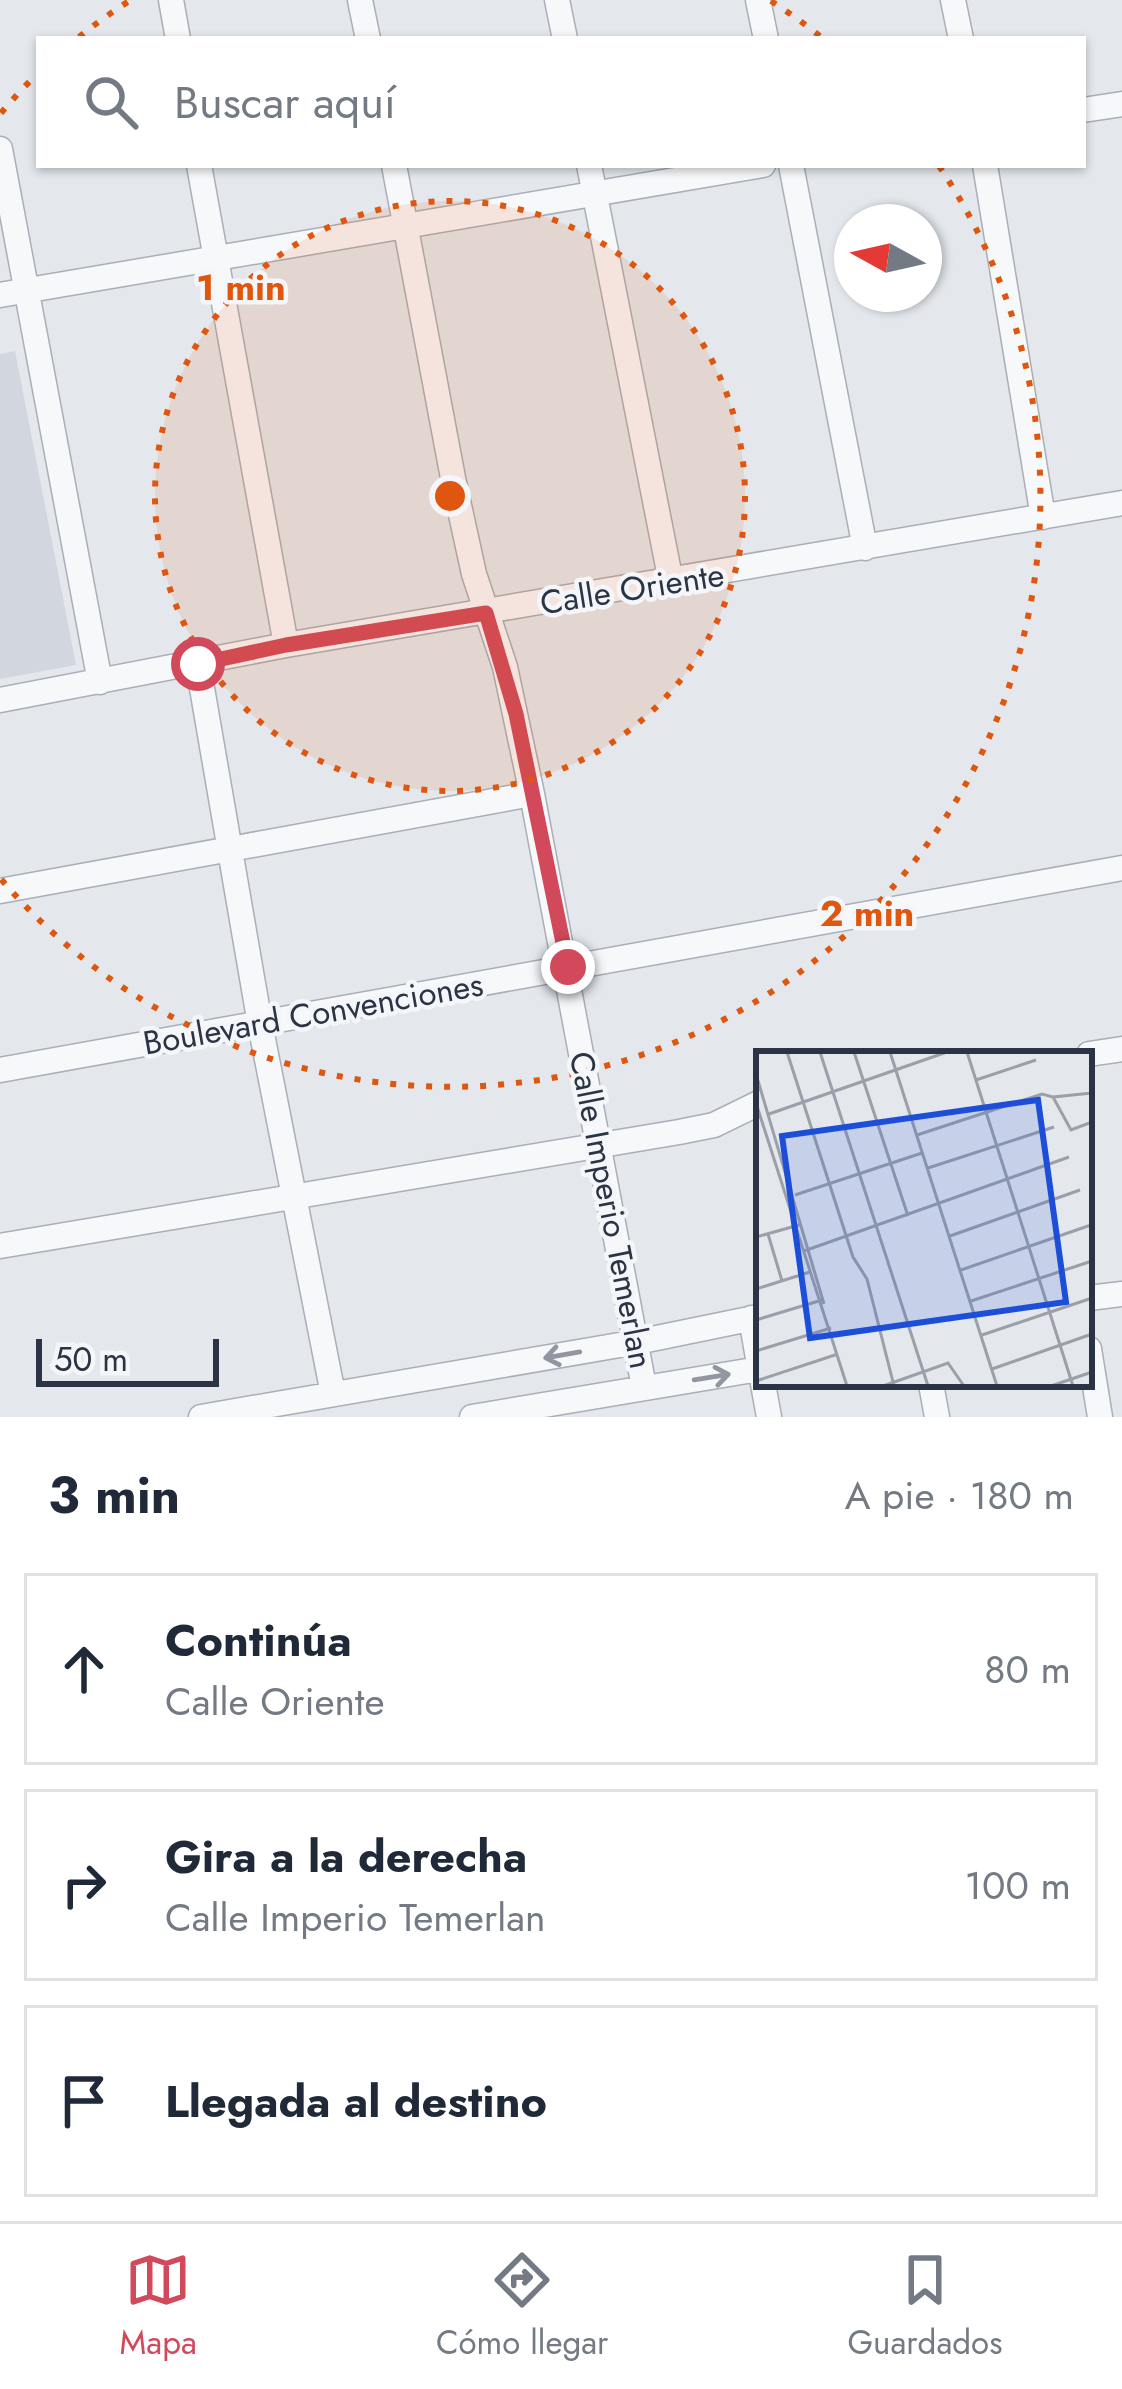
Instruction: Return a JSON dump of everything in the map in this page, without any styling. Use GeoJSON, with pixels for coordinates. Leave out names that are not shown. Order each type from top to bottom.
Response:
{"type":"FeatureCollection","features":[{"type":"Feature","properties":{"kind":"street"},"geometry":{"type":"LineString","coordinates":[[171,0],[177,36]]}},
{"type":"Feature","properties":{"kind":"street"},"geometry":{"type":"LineString","coordinates":[[360,0],[367,36]]}},
{"type":"Feature","properties":{"kind":"street"},"geometry":{"type":"LineString","coordinates":[[557,0],[564,36]]}},
{"type":"Feature","properties":{"kind":"street"},"geometry":{"type":"LineString","coordinates":[[758,0],[765,36]]}},
{"type":"Feature","properties":{"kind":"street"},"geometry":{"type":"LineString","coordinates":[[953,0],[960,36]]}},
{"type":"Feature","properties":{"kind":"street"},"geometry":{"type":"LineString","coordinates":[[1086,110],[1122,104]]}},
{"type":"Feature","properties":{"kind":"street"},"geometry":{"type":"LineString","coordinates":[[0,149],[12,293],[100,682]]}},
{"type":"Feature","properties":{"kind":"street"},"geometry":{"type":"LineString","coordinates":[[200,168],[286,645]]}},
{"type":"Feature","properties":{"kind":"street","name":"Calle Imperio Temerlan"},"geometry":{"type":"LineString","coordinates":[[395,168],[453,478],[486,613],[505,667],[568,967],[644,1387]]}},
{"type":"Feature","properties":{"kind":"street"},"geometry":{"type":"LineString","coordinates":[[591,168],[671,582]]}},
{"type":"Feature","properties":{"kind":"street"},"geometry":{"type":"LineString","coordinates":[[12,293],[746,168]]}},
{"type":"Feature","properties":{"kind":"street"},"geometry":{"type":"LineString","coordinates":[[792,168],[865,548]]}},
{"type":"Feature","properties":{"kind":"street"},"geometry":{"type":"LineString","coordinates":[[985,168],[1043,517]]}},
{"type":"Feature","properties":{"kind":"street","name":"Calle Oriente"},"geometry":{"type":"LineString","coordinates":[[0,700],[286,645],[1122,503]]}},
{"type":"Feature","properties":{"kind":"street"},"geometry":{"type":"LineString","coordinates":[[198,664],[260,1024],[333,1394]]}},
{"type":"Feature","properties":{"kind":"street"},"geometry":{"type":"LineString","coordinates":[[0,891],[532,794]]}},
{"type":"Feature","properties":{"kind":"street","name":"Boulevard Convenciones"},"geometry":{"type":"LineString","coordinates":[[0,1070],[1122,868]]}},
{"type":"Feature","properties":{"kind":"street"},"geometry":{"type":"LineString","coordinates":[[1092,1054],[1122,1049]]}},
{"type":"Feature","properties":{"kind":"street"},"geometry":{"type":"LineString","coordinates":[[0,1246],[714,1125],[756,1104]]}},
{"type":"Feature","properties":{"kind":"street"},"geometry":{"type":"LineString","coordinates":[[1092,1298],[1122,1294]]}},
{"type":"Feature","properties":{"kind":"street"},"geometry":{"type":"LineString","coordinates":[[201,1417],[755,1318]]}},
{"type":"Feature","properties":{"kind":"street"},"geometry":{"type":"LineString","coordinates":[[492,1367],[499,1415]]}},
{"type":"Feature","properties":{"kind":"street"},"geometry":{"type":"LineString","coordinates":[[1092,1367],[1100,1417]]}},
{"type":"Feature","properties":{"kind":"street"},"geometry":{"type":"LineString","coordinates":[[472,1417],[756,1368]]}},
{"type":"Feature","properties":{"kind":"street"},"geometry":{"type":"LineString","coordinates":[[764,1387],[769,1417]]}},
{"type":"Feature","properties":{"kind":"street"},"geometry":{"type":"LineString","coordinates":[[932,1387],[937,1417]]}},
{"type":"Feature","properties":{"kind":"shaded area"},"geometry":{"type":"Polygon","coordinates":[[[15,351],[76,665],[0,679],[0,354],[15,351]]]}},
{"type":"Feature","properties":{"kind":"route"},"geometry":{"type":"LineString","coordinates":[[198,664],[486,613],[516,714],[568,967]]}}]}
